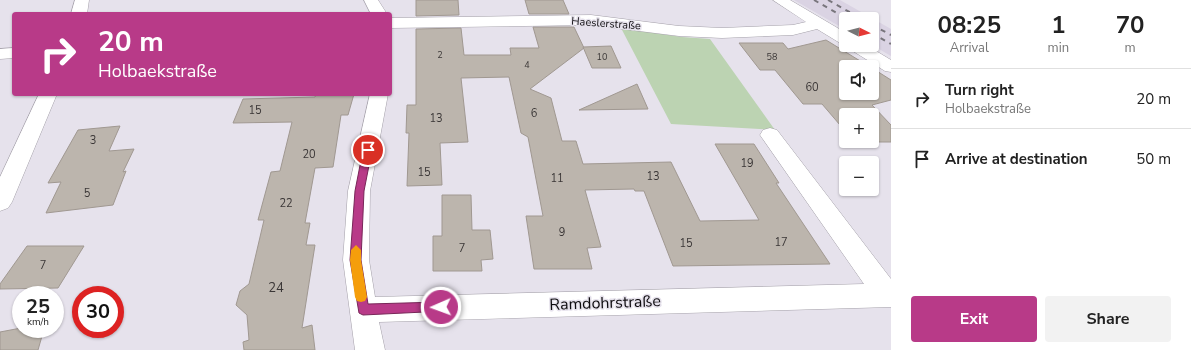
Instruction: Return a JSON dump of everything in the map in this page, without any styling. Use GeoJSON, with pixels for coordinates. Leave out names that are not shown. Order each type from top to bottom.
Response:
{"type":"FeatureCollection","features":[{"type":"Feature","properties":{"kind":"street"},"geometry":{"type":"LineString","coordinates":[[79,12],[82,0]]}},
{"type":"Feature","properties":{"kind":"street"},"geometry":{"type":"LineString","coordinates":[[372,0],[378,12]]}},
{"type":"Feature","properties":{"kind":"street"},"geometry":{"type":"LineString","coordinates":[[780,0],[839,36]]}},
{"type":"Feature","properties":{"kind":"street","name":"Haeslerstraße"},"geometry":{"type":"LineString","coordinates":[[392,23],[591,20],[679,31],[722,33],[793,30],[820,24]]}},
{"type":"Feature","properties":{"kind":"street"},"geometry":{"type":"LineString","coordinates":[[866,52],[891,67]]}},
{"type":"Feature","properties":{"kind":"street"},"geometry":{"type":"LineString","coordinates":[[0,54],[12,53]]}},
{"type":"Feature","properties":{"kind":"street"},"geometry":{"type":"LineString","coordinates":[[0,202],[47,96]]}},
{"type":"Feature","properties":{"kind":"street"},"geometry":{"type":"LineString","coordinates":[[370,350],[356,260],[360,191],[379,96]]}},
{"type":"Feature","properties":{"kind":"street","name":"Ramdohrstraße"},"geometry":{"type":"LineString","coordinates":[[770,135],[889,295]]}},
{"type":"Feature","properties":{"kind":"street","name":"Ramdohrstraße"},"geometry":{"type":"LineString","coordinates":[[363,310],[889,295]]}},
{"type":"Feature","properties":{"kind":"shaded area"},"geometry":{"type":"Polygon","coordinates":[[[794,0],[840,0],[861,12],[839,12],[839,26],[794,0]]]}},
{"type":"Feature","properties":{"kind":"shaded area"},"geometry":{"type":"Polygon","coordinates":[[[879,22],[891,29],[891,56],[879,49],[879,22]]]}},
{"type":"Feature","properties":{"kind":"green space"},"geometry":{"type":"Polygon","coordinates":[[[621,28],[682,37],[710,39],[775,130],[671,124],[621,28]]]}},
{"type":"Feature","properties":{"kind":"building"},"geometry":{"type":"Polygon","coordinates":[[[416,0],[458,0],[459,15],[416,16],[416,0]]]}},
{"type":"Feature","properties":{"kind":"building"},"geometry":{"type":"Polygon","coordinates":[[[525,0],[563,0],[569,14],[529,14],[525,0]]]}},
{"type":"Feature","properties":{"kind":"building"},"geometry":{"type":"Polygon","coordinates":[[[533,27],[574,27],[584,48],[530,89],[551,98],[562,141],[576,141],[583,164],[671,162],[700,221],[759,220],[715,144],[754,144],[779,183],[776,183],[830,264],[673,266],[644,191],[635,191],[634,189],[585,190],[601,247],[587,248],[592,269],[534,269],[526,216],[543,216],[528,137],[521,133],[509,77],[461,78],[468,142],[440,143],[442,185],[407,186],[409,133],[406,133],[407,105],[416,105],[416,29],[461,28],[464,55],[511,55],[510,48],[539,48],[533,27]]]}},
{"type":"Feature","properties":{"kind":"building"},"geometry":{"type":"Polygon","coordinates":[[[826,40],[839,48],[839,52],[846,52],[859,60],[839,60],[839,100],[879,100],[879,72],[891,80],[891,100],[872,105],[875,108],[839,108],[839,124],[822,104],[803,104],[775,70],[760,70],[739,43],[783,43],[788,49],[826,40]]]}},
{"type":"Feature","properties":{"kind":"building"},"geometry":{"type":"Polygon","coordinates":[[[611,46],[621,68],[592,68],[583,47],[611,46]]]}},
{"type":"Feature","properties":{"kind":"building"},"geometry":{"type":"Polygon","coordinates":[[[637,84],[648,109],[579,110],[637,84]]]}},
{"type":"Feature","properties":{"kind":"building"},"geometry":{"type":"Polygon","coordinates":[[[353,96],[348,115],[341,115],[333,167],[315,168],[305,223],[310,223],[306,245],[315,245],[302,328],[312,325],[315,350],[244,350],[243,342],[249,340],[247,315],[236,305],[240,291],[249,284],[264,220],[258,220],[271,172],[280,171],[292,122],[233,123],[243,99],[353,96]]]}},
{"type":"Feature","properties":{"kind":"building"},"geometry":{"type":"Polygon","coordinates":[[[879,112],[891,125],[891,142],[879,142],[879,112]]]}},
{"type":"Feature","properties":{"kind":"building"},"geometry":{"type":"Polygon","coordinates":[[[120,126],[109,151],[134,149],[123,172],[126,171],[113,205],[46,213],[61,182],[48,183],[78,130],[120,126]]]}},
{"type":"Feature","properties":{"kind":"building"},"geometry":{"type":"Polygon","coordinates":[[[442,195],[471,195],[472,230],[490,230],[493,259],[481,260],[482,271],[433,271],[433,236],[442,236],[442,195]]]}},
{"type":"Feature","properties":{"kind":"building"},"geometry":{"type":"Polygon","coordinates":[[[27,246],[84,246],[59,286],[12,286],[12,289],[0,289],[0,284],[27,246]]]}},
{"type":"Feature","properties":{"kind":"building"},"geometry":{"type":"Polygon","coordinates":[[[12,330],[12,338],[41,338],[38,350],[0,350],[0,332],[12,330]]]}},
{"type":"Feature","properties":{"kind":"railway"},"geometry":{"type":"LineString","coordinates":[[814,0],[839,14]]}},
{"type":"Feature","properties":{"kind":"railway"},"geometry":{"type":"LineString","coordinates":[[828,0],[849,12]]}},
{"type":"Feature","properties":{"kind":"railway"},"geometry":{"type":"LineString","coordinates":[[879,29],[891,35]]}},
{"type":"Feature","properties":{"kind":"railway"},"geometry":{"type":"LineString","coordinates":[[879,37],[891,44]]}},
{"type":"Feature","properties":{"kind":"slow traffic"},"geometry":{"type":"LineString","coordinates":[[356,250],[361,297]]}},
{"type":"Feature","properties":{"kind":"route"},"geometry":{"type":"LineString","coordinates":[[368,150],[360,191],[356,260],[363,310],[441,307]]}}]}
